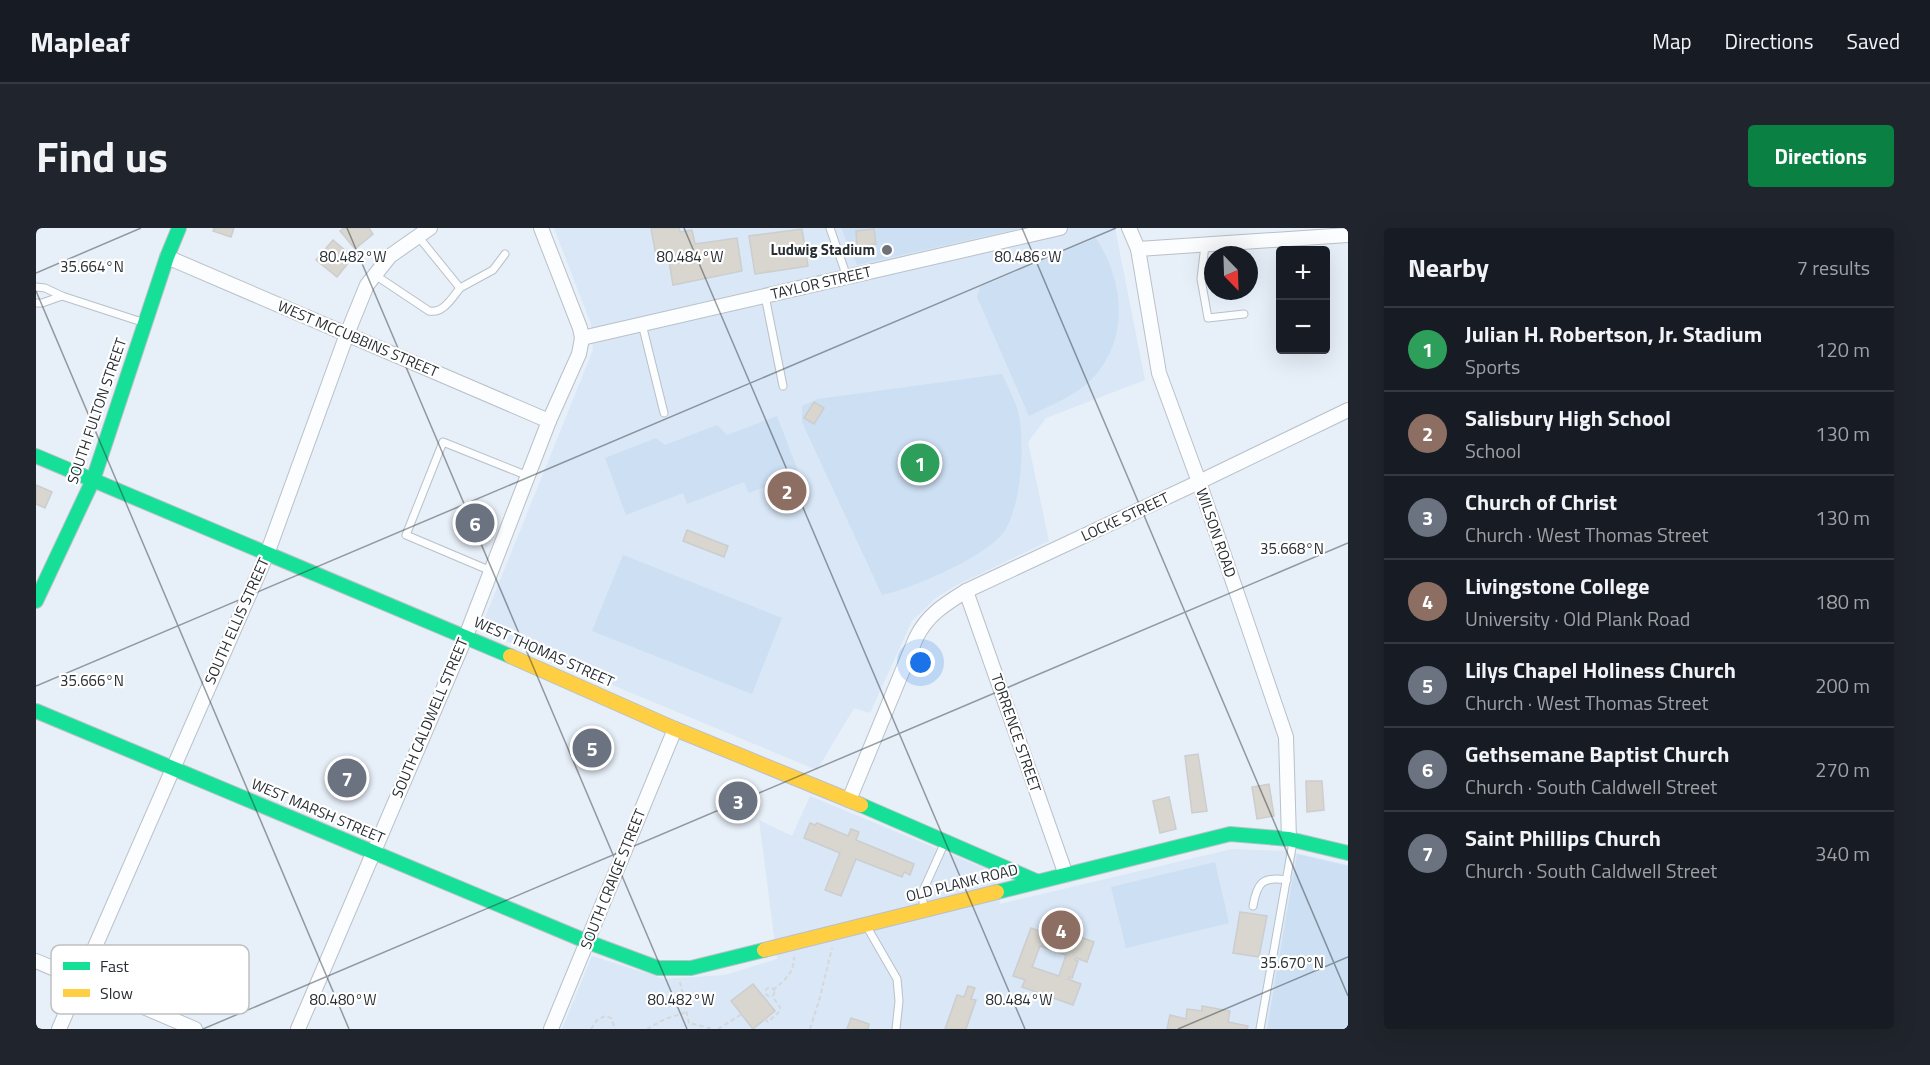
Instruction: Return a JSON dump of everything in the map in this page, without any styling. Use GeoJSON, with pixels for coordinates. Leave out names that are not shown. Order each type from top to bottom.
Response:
{"type":"FeatureCollection","features":[{"type":"Feature","properties":{"kind":"street"},"geometry":{"type":"LineString","coordinates":[[541,228],[582,338]]}},
{"type":"Feature","properties":{"kind":"street","name":"TAYLOR STREET"},"geometry":{"type":"LineString","coordinates":[[582,338],[1060,228]]}},
{"type":"Feature","properties":{"kind":"street","name":"WILSON ROAD"},"geometry":{"type":"LineString","coordinates":[[1129,228],[1138,249],[1159,373],[1199,482],[1286,737],[1292,839]]}},
{"type":"Feature","properties":{"kind":"street","name":"SOUTH FULTON STREET"},"geometry":{"type":"LineString","coordinates":[[36,601],[93,480],[174,230]]}},
{"type":"Feature","properties":{"kind":"street","name":"SOUTH ELLIS STREET"},"geometry":{"type":"LineString","coordinates":[[94,945],[267,554],[367,285],[390,256],[421,231]]}},
{"type":"Feature","properties":{"kind":"street"},"geometry":{"type":"LineString","coordinates":[[1138,249],[1348,235]]}},
{"type":"Feature","properties":{"kind":"street","name":"WEST MCCUBBINS STREET"},"geometry":{"type":"LineString","coordinates":[[167,257],[549,421]]}},
{"type":"Feature","properties":{"kind":"street","name":"SOUTH CALDWELL STREET"},"geometry":{"type":"LineString","coordinates":[[298,1029],[466,636],[549,421],[579,354],[582,338]]}},
{"type":"Feature","properties":{"kind":"street","name":"LOCKE STREET"},"geometry":{"type":"LineString","coordinates":[[849,800],[923,624],[941,606],[966,591],[1348,410]]}},
{"type":"Feature","properties":{"kind":"street","name":"WEST THOMAS STREET"},"geometry":{"type":"LineString","coordinates":[[36,456],[466,636],[675,729],[849,800],[1036,881]]}},
{"type":"Feature","properties":{"kind":"street","name":"TORRENCE STREET"},"geometry":{"type":"LineString","coordinates":[[966,591],[1066,875]]}},
{"type":"Feature","properties":{"kind":"street","name":"WEST MARSH STREET"},"geometry":{"type":"LineString","coordinates":[[36,711],[588,942]]}},
{"type":"Feature","properties":{"kind":"street","name":"SOUTH CRAIGE STREET"},"geometry":{"type":"LineString","coordinates":[[551,1029],[675,729]]}},
{"type":"Feature","properties":{"kind":"street","name":"OLD PLANK ROAD"},"geometry":{"type":"LineString","coordinates":[[588,942],[658,968],[691,968],[1230,834],[1292,839],[1348,853]]}},
{"type":"Feature","properties":{"kind":"street"},"geometry":{"type":"LineString","coordinates":[[36,962],[51,968]]}},
{"type":"Feature","properties":{"kind":"street","name":"SOUTH ELLIS STREET"},"geometry":{"type":"LineString","coordinates":[[59,1029],[65,1014]]}},
{"type":"Feature","properties":{"kind":"street"},"geometry":{"type":"LineString","coordinates":[[159,1014],[195,1029]]}},
{"type":"Feature","properties":{"kind":"lane"},"geometry":{"type":"LineString","coordinates":[[830,228],[847,277]]}},
{"type":"Feature","properties":{"kind":"lane"},"geometry":{"type":"LineString","coordinates":[[421,231],[460,288]]}},
{"type":"Feature","properties":{"kind":"lane"},"geometry":{"type":"LineString","coordinates":[[1204,245],[1201,279],[1208,318],[1244,314]]}},
{"type":"Feature","properties":{"kind":"lane"},"geometry":{"type":"LineString","coordinates":[[375,275],[433,312],[443,308],[460,288],[493,270],[503,260],[505,254]]}},
{"type":"Feature","properties":{"kind":"lane"},"geometry":{"type":"LineString","coordinates":[[36,288],[45,288],[62,296],[145,323]]}},
{"type":"Feature","properties":{"kind":"lane"},"geometry":{"type":"LineString","coordinates":[[36,303],[62,296]]}},
{"type":"Feature","properties":{"kind":"lane"},"geometry":{"type":"LineString","coordinates":[[765,296],[783,386]]}},
{"type":"Feature","properties":{"kind":"lane"},"geometry":{"type":"LineString","coordinates":[[642,324],[664,413]]}},
{"type":"Feature","properties":{"kind":"lane"},"geometry":{"type":"LineString","coordinates":[[491,571],[406,535],[443,442],[528,476]]}},
{"type":"Feature","properties":{"kind":"lane"},"geometry":{"type":"LineString","coordinates":[[1260,1029],[1287,880],[1292,839]]}},
{"type":"Feature","properties":{"kind":"lane"},"geometry":{"type":"LineString","coordinates":[[924,910],[922,892],[946,842]]}},
{"type":"Feature","properties":{"kind":"lane"},"geometry":{"type":"LineString","coordinates":[[1253,906],[1256,889],[1265,880],[1287,880]]}},
{"type":"Feature","properties":{"kind":"lane"},"geometry":{"type":"LineString","coordinates":[[866,925],[897,979],[899,1001],[896,1029]]}},
{"type":"Feature","properties":{"kind":"path"},"geometry":{"type":"LineString","coordinates":[[810,1029],[833,943]]}},
{"type":"Feature","properties":{"kind":"path"},"geometry":{"type":"LineString","coordinates":[[823,950],[832,948]]}},
{"type":"Feature","properties":{"kind":"path"},"geometry":{"type":"LineString","coordinates":[[772,996],[773,990],[790,975],[794,968],[794,957]]}},
{"type":"Feature","properties":{"kind":"path"},"geometry":{"type":"LineString","coordinates":[[677,968],[689,1023],[713,1029]]}},
{"type":"Feature","properties":{"kind":"path"},"geometry":{"type":"LineString","coordinates":[[765,1019],[768,1023],[780,1011],[780,1007],[772,996],[768,996],[765,992],[768,988],[773,990]]}},
{"type":"Feature","properties":{"kind":"path"},"geometry":{"type":"LineString","coordinates":[[647,1029],[665,1019],[687,1012]]}},
{"type":"Feature","properties":{"kind":"path"},"geometry":{"type":"LineString","coordinates":[[718,1029],[742,1014]]}},
{"type":"Feature","properties":{"kind":"path"},"geometry":{"type":"LineString","coordinates":[[591,1029],[597,1020],[605,1016],[611,1018],[615,1029]]}},
{"type":"Feature","properties":{"kind":"shaded area"},"geometry":{"type":"Polygon","coordinates":[[[554,228],[1115,228],[1145,380],[1046,418],[1028,442],[1049,541],[955,586],[937,597],[912,621],[870,713],[854,708],[817,770],[480,630],[593,350],[591,324],[554,228]]]}},
{"type":"Feature","properties":{"kind":"shaded area","name":"Ludwig Stadium"},"geometry":{"type":"Polygon","coordinates":[[[841,228],[1022,228],[857,265],[841,228]]]}},
{"type":"Feature","properties":{"kind":"shaded area"},"geometry":{"type":"Polygon","coordinates":[[[1096,238],[1106,255],[1117,293],[1119,312],[1117,331],[1111,349],[1102,366],[1083,387],[1029,416],[977,297],[980,287],[1096,238]]]}},
{"type":"Feature","properties":{"kind":"shaded area"},"geometry":{"type":"Polygon","coordinates":[[[1002,374],[1017,408],[1022,454],[1014,507],[1003,533],[981,552],[947,571],[882,595],[802,422],[802,406],[818,399],[1002,374]]]}},
{"type":"Feature","properties":{"kind":"shaded area"},"geometry":{"type":"Polygon","coordinates":[[[777,416],[799,474],[749,493],[744,482],[687,504],[683,493],[626,515],[605,458],[656,438],[665,445],[717,425],[727,435],[777,416]]]}},
{"type":"Feature","properties":{"kind":"shaded area"},"geometry":{"type":"Polygon","coordinates":[[[623,555],[782,618],[752,694],[592,631],[623,555]]]}},
{"type":"Feature","properties":{"kind":"shaded area"},"geometry":{"type":"Polygon","coordinates":[[[810,796],[993,872],[1000,904],[1232,849],[1286,851],[1348,865],[1348,1029],[562,1029],[592,956],[665,979],[725,975],[777,959],[759,820],[792,836],[810,796]]]}},
{"type":"Feature","properties":{"kind":"shaded area"},"geometry":{"type":"Polygon","coordinates":[[[1297,854],[1348,866],[1348,1029],[1267,1029],[1297,854]]]}},
{"type":"Feature","properties":{"kind":"shaded area"},"geometry":{"type":"Polygon","coordinates":[[[1215,862],[1229,923],[1126,948],[1111,887],[1215,862]]]}},
{"type":"Feature","properties":{"kind":"building"},"geometry":{"type":"Polygon","coordinates":[[[214,228],[234,228],[231,237],[213,231],[214,228]]]}},
{"type":"Feature","properties":{"kind":"building"},"geometry":{"type":"Polygon","coordinates":[[[344,228],[369,228],[373,234],[355,249],[340,231],[344,228]]]}},
{"type":"Feature","properties":{"kind":"building"},"geometry":{"type":"Polygon","coordinates":[[[651,228],[679,228],[680,232],[692,230],[695,244],[737,238],[742,271],[673,285],[668,255],[656,256],[651,228]]]}},
{"type":"Feature","properties":{"kind":"building"},"geometry":{"type":"Polygon","coordinates":[[[802,229],[808,266],[755,274],[749,236],[802,229]]]}},
{"type":"Feature","properties":{"kind":"building"},"geometry":{"type":"Polygon","coordinates":[[[874,229],[876,244],[857,246],[856,231],[874,229]]]}},
{"type":"Feature","properties":{"kind":"building"},"geometry":{"type":"Polygon","coordinates":[[[333,240],[353,257],[337,277],[316,260],[333,240]]]}},
{"type":"Feature","properties":{"kind":"building"},"geometry":{"type":"Polygon","coordinates":[[[814,402],[824,408],[814,424],[804,418],[814,402]]]}},
{"type":"Feature","properties":{"kind":"building"},"geometry":{"type":"Polygon","coordinates":[[[36,485],[52,492],[45,508],[36,504],[36,485]]]}},
{"type":"Feature","properties":{"kind":"building"},"geometry":{"type":"Polygon","coordinates":[[[687,530],[728,546],[724,557],[683,541],[687,530]]]}},
{"type":"Feature","properties":{"kind":"building"},"geometry":{"type":"Polygon","coordinates":[[[1198,754],[1207,811],[1192,813],[1185,756],[1198,754]]]}},
{"type":"Feature","properties":{"kind":"building"},"geometry":{"type":"Polygon","coordinates":[[[1306,781],[1322,781],[1324,810],[1307,812],[1306,781]]]}},
{"type":"Feature","properties":{"kind":"building"},"geometry":{"type":"Polygon","coordinates":[[[1269,784],[1274,816],[1257,819],[1252,787],[1269,784]]]}},
{"type":"Feature","properties":{"kind":"building"},"geometry":{"type":"Polygon","coordinates":[[[1169,797],[1176,829],[1160,833],[1153,801],[1169,797]]]}},
{"type":"Feature","properties":{"kind":"building"},"geometry":{"type":"Polygon","coordinates":[[[810,823],[815,825],[817,823],[848,836],[851,829],[859,832],[856,840],[914,864],[910,875],[904,872],[902,877],[856,859],[841,896],[825,890],[840,853],[804,838],[810,823]]]}},
{"type":"Feature","properties":{"kind":"building"},"geometry":{"type":"Polygon","coordinates":[[[1240,912],[1267,916],[1259,957],[1233,953],[1240,912]]]}},
{"type":"Feature","properties":{"kind":"building"},"geometry":{"type":"Polygon","coordinates":[[[1045,924],[1094,942],[1087,962],[1076,958],[1075,960],[1078,961],[1072,978],[1068,979],[1081,984],[1073,1005],[1022,987],[1025,980],[1013,976],[1031,928],[1042,932],[1045,924]],[[1040,946],[1032,967],[1059,976],[1066,955],[1040,946]]]}},
{"type":"Feature","properties":{"kind":"building"},"geometry":{"type":"Polygon","coordinates":[[[753,984],[775,1011],[753,1029],[731,1001],[753,984]]]}},
{"type":"Feature","properties":{"kind":"building"},"geometry":{"type":"Polygon","coordinates":[[[968,986],[975,988],[971,999],[976,1000],[966,1029],[945,1029],[957,995],[964,997],[968,986]]]}},
{"type":"Feature","properties":{"kind":"building"},"geometry":{"type":"Polygon","coordinates":[[[1202,1006],[1230,1011],[1228,1022],[1248,1026],[1247,1029],[1167,1029],[1170,1015],[1186,1019],[1187,1009],[1202,1011],[1202,1006]]]}},
{"type":"Feature","properties":{"kind":"building"},"geometry":{"type":"Polygon","coordinates":[[[851,1018],[869,1024],[868,1029],[847,1029],[851,1018]]]}},
{"type":"Feature","properties":{"kind":"traffic: fast"},"geometry":{"type":"LineString","coordinates":[[36,601],[93,480],[167,257],[179,228]]}},
{"type":"Feature","properties":{"kind":"traffic: fast"},"geometry":{"type":"LineString","coordinates":[[36,456],[510,656]]}},
{"type":"Feature","properties":{"kind":"traffic: fast"},"geometry":{"type":"LineString","coordinates":[[36,711],[588,942],[658,968],[691,968],[764,950]]}},
{"type":"Feature","properties":{"kind":"traffic: fast"},"geometry":{"type":"LineString","coordinates":[[861,805],[1036,881]]}},
{"type":"Feature","properties":{"kind":"traffic: fast"},"geometry":{"type":"LineString","coordinates":[[997,892],[1230,834],[1289,839],[1348,853]]}},
{"type":"Feature","properties":{"kind":"traffic: slow"},"geometry":{"type":"LineString","coordinates":[[510,656],[675,729],[861,805]]}},
{"type":"Feature","properties":{"kind":"traffic: slow"},"geometry":{"type":"LineString","coordinates":[[764,950],[997,892]]}},
{"type":"Feature","properties":{"kind":"place","name":"Ludwig Stadium"},"geometry":{"type":"Point","coordinates":[887,250]}},
{"type":"Feature","properties":{"kind":"place","name":"Julian H. Robertson, Jr. Stadium"},"geometry":{"type":"Point","coordinates":[920,463]}},
{"type":"Feature","properties":{"kind":"place","name":"Salisbury High School"},"geometry":{"type":"Point","coordinates":[787,491]}},
{"type":"Feature","properties":{"kind":"place","name":"Gethsemane Baptist Church"},"geometry":{"type":"Point","coordinates":[475,523]}},
{"type":"Feature","properties":{"kind":"place","name":"Lilys Chapel Holiness Church"},"geometry":{"type":"Point","coordinates":[592,748]}},
{"type":"Feature","properties":{"kind":"place","name":"Saint Phillips Church"},"geometry":{"type":"Point","coordinates":[347,778]}},
{"type":"Feature","properties":{"kind":"place","name":"Church of Christ"},"geometry":{"type":"Point","coordinates":[738,801]}},
{"type":"Feature","properties":{"kind":"place","name":"Livingstone College"},"geometry":{"type":"Point","coordinates":[1061,930]}}]}
